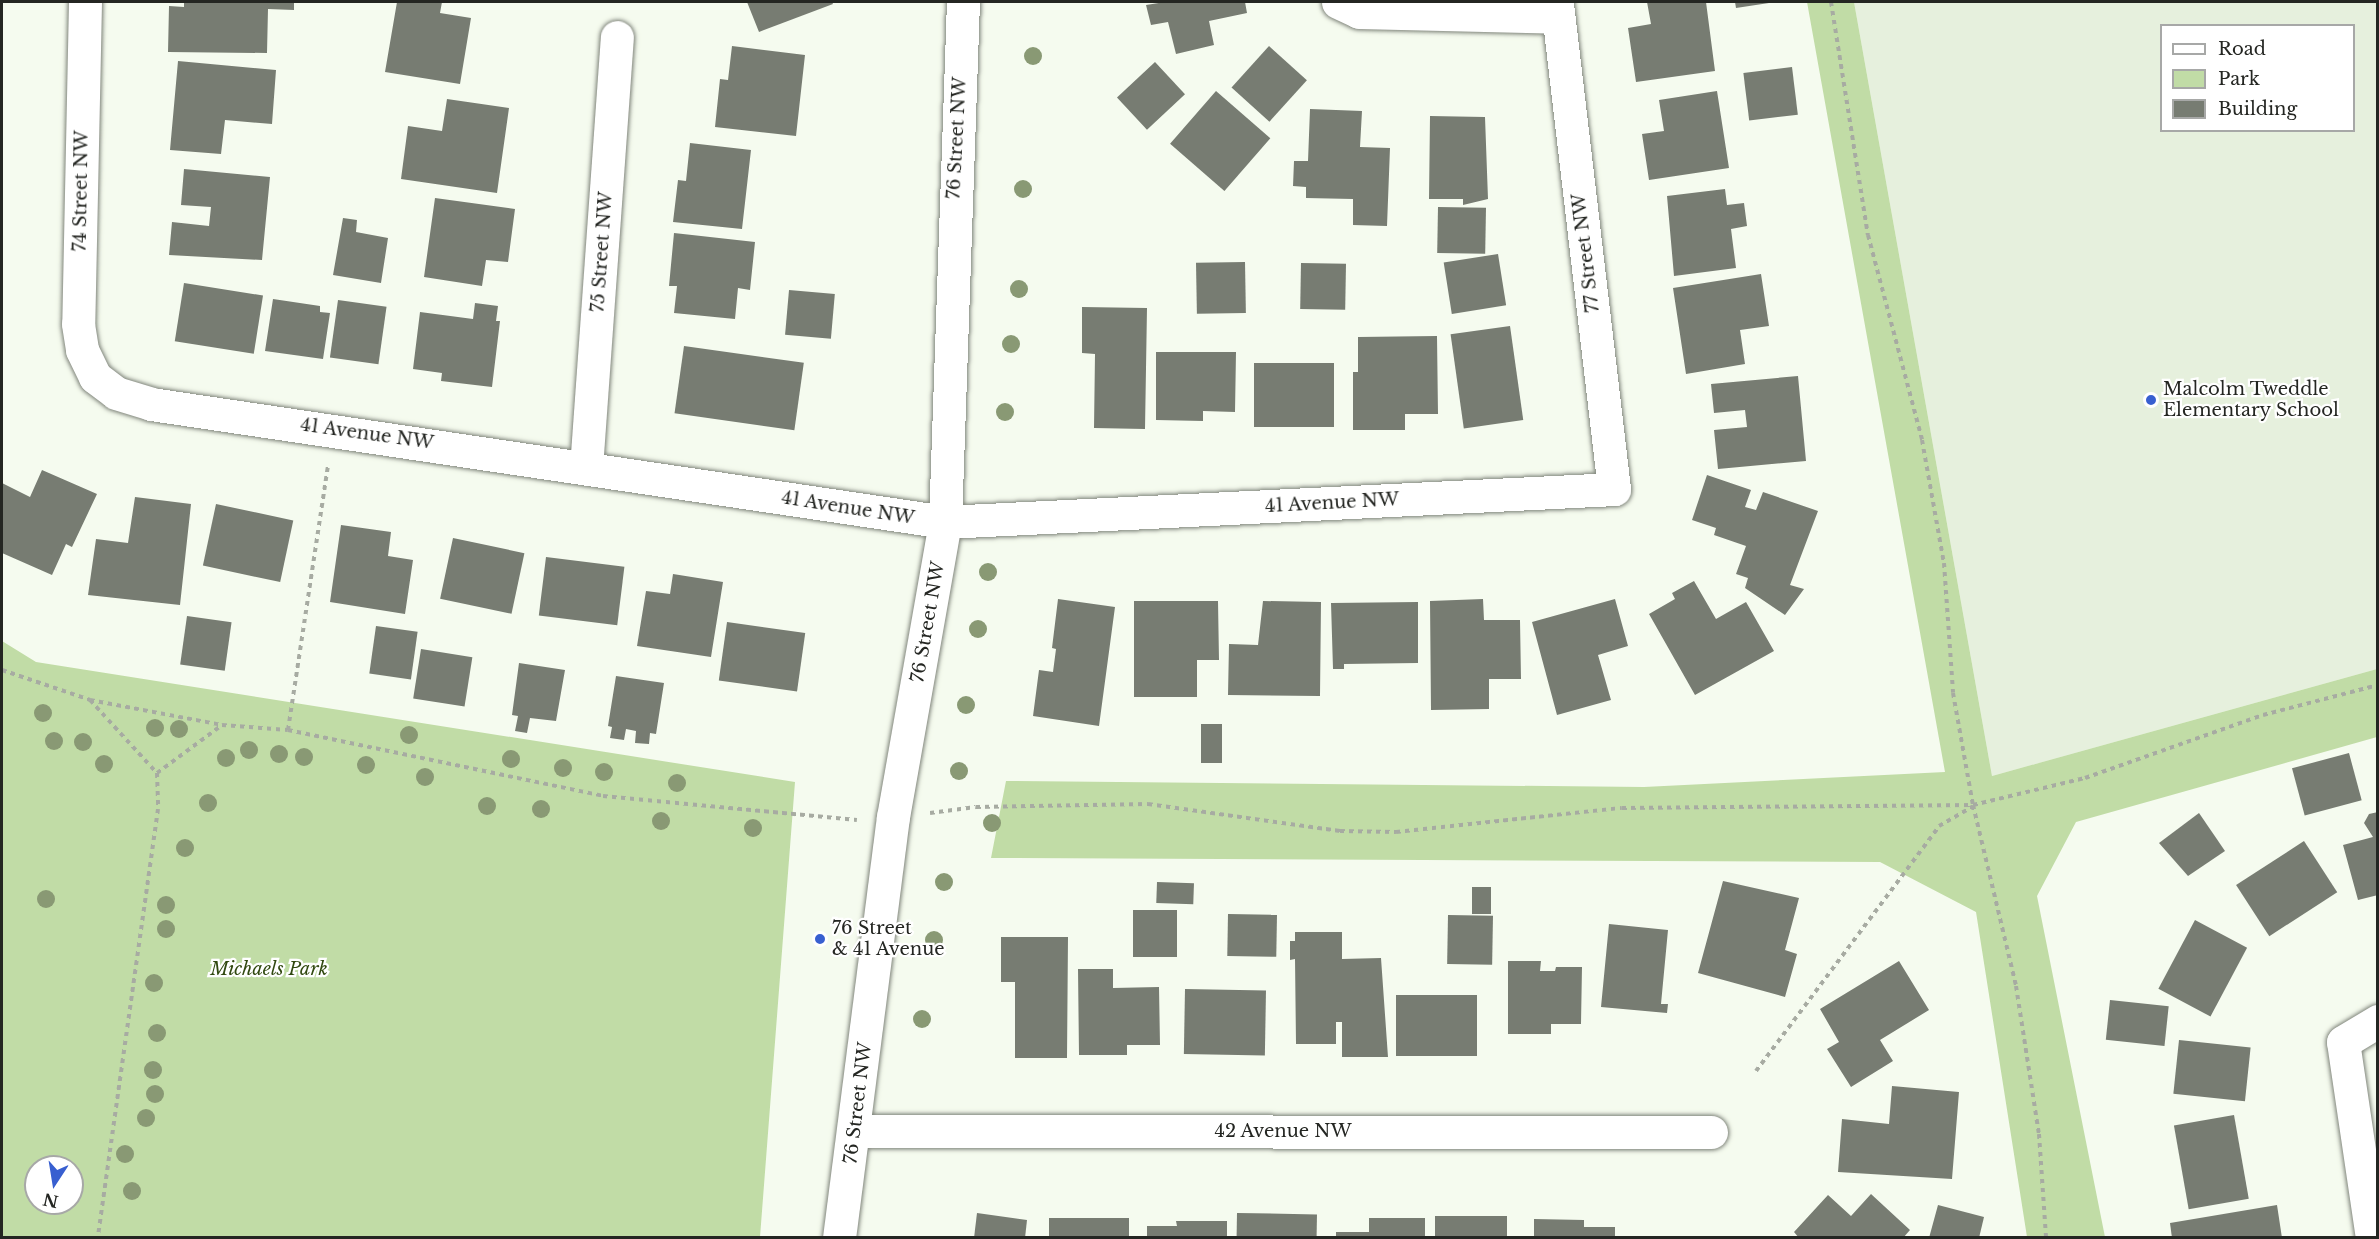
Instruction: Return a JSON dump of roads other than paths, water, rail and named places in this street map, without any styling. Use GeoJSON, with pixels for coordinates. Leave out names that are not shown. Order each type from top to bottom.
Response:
{"type":"FeatureCollection","features":[{"type":"Feature","properties":{"kind":"street","name":"74 Street NW"},"geometry":{"type":"LineString","coordinates":[[85,2],[78,324],[82,350],[95,377]]}},
{"type":"Feature","properties":{"kind":"street","name":"76 Street NW"},"geometry":{"type":"LineString","coordinates":[[839,1238],[855,1131],[893,817],[945,522],[963,2]]}},
{"type":"Feature","properties":{"kind":"street","name":"77 Street NW"},"geometry":{"type":"LineString","coordinates":[[1338,2],[1359,12],[1558,9],[1614,489]]}},
{"type":"Feature","properties":{"kind":"street","name":"75 Street NW"},"geometry":{"type":"LineString","coordinates":[[586,468],[617,37]]}},
{"type":"Feature","properties":{"kind":"street","name":"41 Avenue NW"},"geometry":{"type":"LineString","coordinates":[[95,377],[116,393],[151,404],[333,429],[945,522],[1614,489]]}},
{"type":"Feature","properties":{"kind":"street"},"geometry":{"type":"LineString","coordinates":[[2372,1238],[2343,1042],[2378,1021]]}},
{"type":"Feature","properties":{"kind":"street","name":"42 Avenue NW"},"geometry":{"type":"LineString","coordinates":[[855,1131],[1711,1132]]}},
{"type":"Feature","properties":{"kind":"place","name":"Malcolm Tweddle Elementary School"},"geometry":{"type":"Point","coordinates":[2151,400]}},
{"type":"Feature","properties":{"kind":"place","name":"76 Street & 41 Avenue"},"geometry":{"type":"Point","coordinates":[820,939]}},
{"type":"Feature","properties":{"kind":"park label","name":"Michaels Park"},"geometry":{"type":"Point","coordinates":[269,969]}}]}
